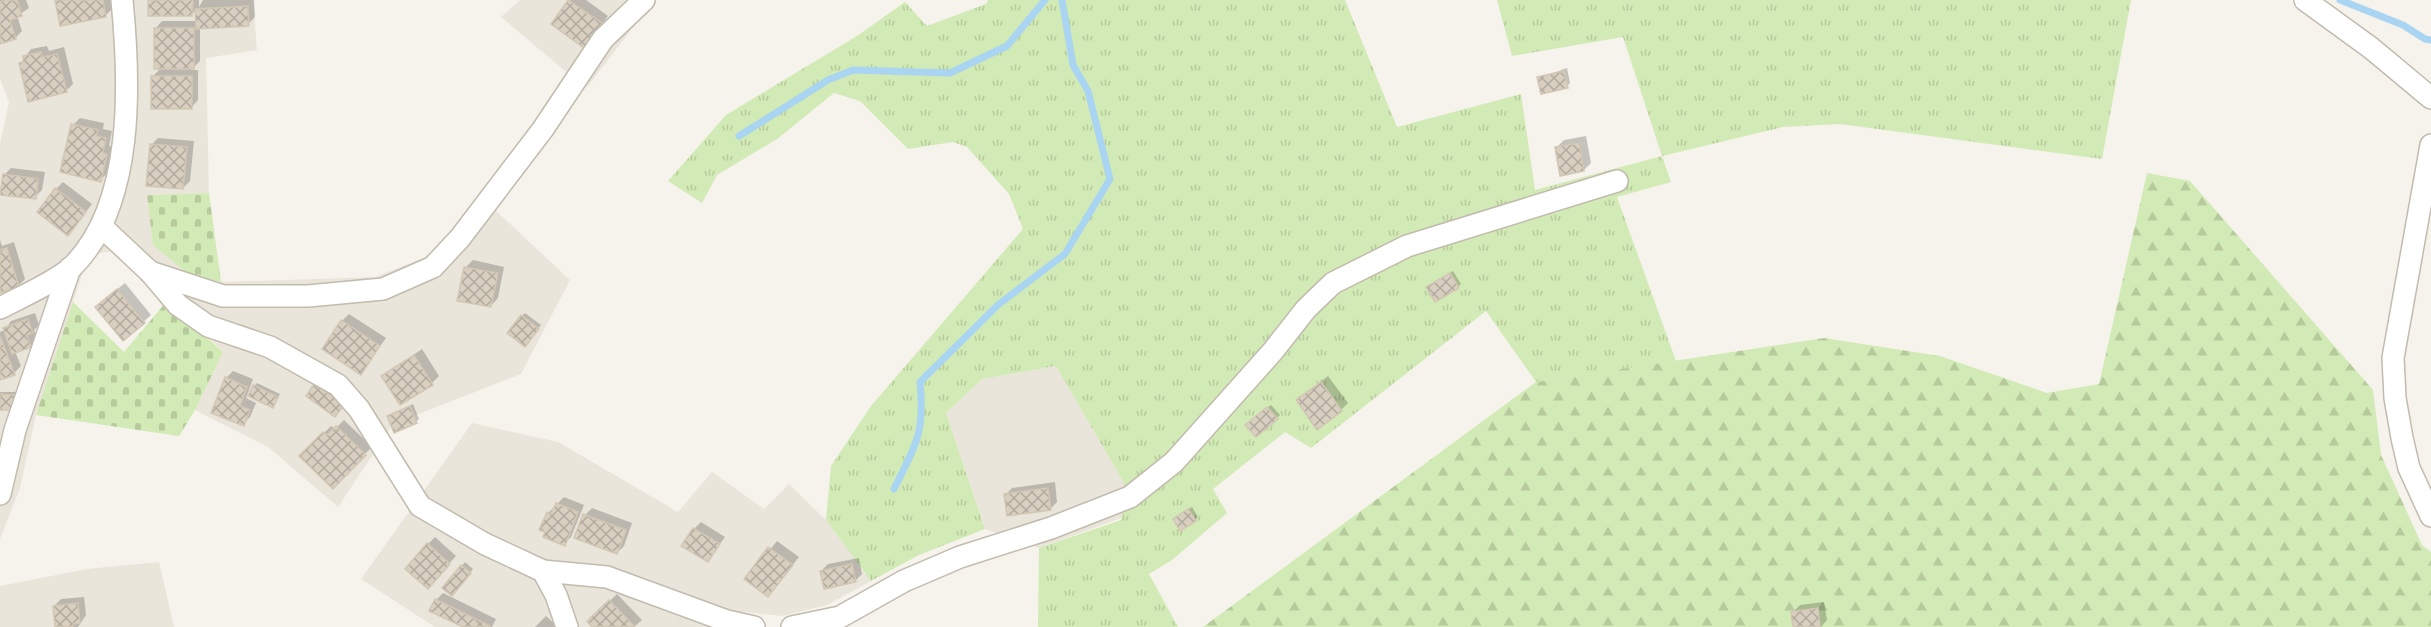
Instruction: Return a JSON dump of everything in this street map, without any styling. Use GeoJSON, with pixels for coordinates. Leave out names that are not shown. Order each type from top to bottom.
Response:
{"type":"FeatureCollection","features":[{"type":"Feature","properties":{"kind":"street"},"geometry":{"type":"LineString","coordinates":[[0,494],[15,430],[70,268],[102,227],[112,198],[126,105],[122,0]]}},
{"type":"Feature","properties":{"kind":"street"},"geometry":{"type":"LineString","coordinates":[[150,272],[223,296],[308,296],[383,289],[433,267],[460,238],[543,129],[603,39],[644,0]]}},
{"type":"Feature","properties":{"kind":"street"},"geometry":{"type":"LineString","coordinates":[[2305,0],[2346,28],[2431,98]]}},
{"type":"Feature","properties":{"kind":"street"},"geometry":{"type":"LineString","coordinates":[[2431,145],[2393,358],[2395,398],[2404,448],[2409,468],[2431,516]]}},
{"type":"Feature","properties":{"kind":"street"},"geometry":{"type":"LineString","coordinates":[[792,627],[840,617],[904,581],[960,557],[1051,528],[1130,497],[1174,462],[1273,351],[1306,309],[1333,283],[1407,246],[1617,181]]}},
{"type":"Feature","properties":{"kind":"street"},"geometry":{"type":"LineString","coordinates":[[102,227],[150,272],[178,305],[208,326],[270,347],[338,385],[359,408],[420,506],[485,544],[543,570],[607,577],[727,621],[754,627]]}},
{"type":"Feature","properties":{"kind":"street"},"geometry":{"type":"LineString","coordinates":[[0,308],[70,268]]}},
{"type":"Feature","properties":{"kind":"street"},"geometry":{"type":"LineString","coordinates":[[543,570],[556,596],[567,627]]}},
{"type":"Feature","properties":{"kind":"shaded area"},"geometry":{"type":"Polygon","coordinates":[[[0,0],[253,0],[257,50],[206,58],[209,193],[147,195],[187,273],[221,282],[375,277],[424,258],[446,239],[479,195],[570,280],[521,374],[393,424],[338,507],[268,447],[195,410],[223,351],[115,251],[98,253],[83,272],[36,415],[20,488],[0,539],[0,144],[9,102],[0,79],[0,0]]]}},
{"type":"Feature","properties":{"kind":"shaded area"},"geometry":{"type":"Polygon","coordinates":[[[520,0],[654,0],[588,86],[564,70],[501,17],[520,0]]]}},
{"type":"Feature","properties":{"kind":"shaded area"},"geometry":{"type":"Polygon","coordinates":[[[1056,366],[1124,483],[1121,518],[1039,548],[985,529],[946,413],[982,379],[1056,366]]]}},
{"type":"Feature","properties":{"kind":"shaded area"},"geometry":{"type":"Polygon","coordinates":[[[472,423],[558,442],[678,512],[712,472],[764,509],[789,484],[826,520],[871,581],[827,605],[782,616],[746,612],[737,627],[435,627],[361,579],[472,423]]]}},
{"type":"Feature","properties":{"kind":"shaded area"},"geometry":{"type":"Polygon","coordinates":[[[159,562],[174,627],[0,627],[0,586],[87,569],[159,562]]]}},
{"type":"Feature","properties":{"kind":"green space"},"geometry":{"type":"Polygon","coordinates":[[[988,0],[1345,0],[1397,127],[1521,94],[1535,190],[1662,156],[1671,182],[1617,197],[1676,361],[1536,382],[1486,311],[1311,448],[1285,432],[1213,489],[1227,513],[1172,560],[1149,574],[1178,627],[1038,627],[1039,548],[1121,520],[1124,483],[1056,366],[982,379],[946,413],[985,529],[919,555],[871,581],[826,520],[831,466],[871,406],[1023,229],[1009,194],[967,147],[953,142],[908,149],[860,101],[834,93],[777,139],[717,175],[702,203],[668,181],[726,115],[857,36],[905,2],[927,26],[986,4],[988,0]]]}},
{"type":"Feature","properties":{"kind":"green space"},"geometry":{"type":"Polygon","coordinates":[[[1497,0],[2131,0],[2102,159],[1840,124],[1783,127],[1662,156],[1623,37],[1512,56],[1497,0]]]}},
{"type":"Feature","properties":{"kind":"green space"},"geometry":{"type":"Polygon","coordinates":[[[2147,173],[2190,181],[2373,390],[2381,455],[2422,545],[2431,552],[2431,627],[1203,627],[1536,382],[1824,338],[1940,356],[2047,393],[2099,384],[2147,173]]]}},
{"type":"Feature","properties":{"kind":"green space"},"geometry":{"type":"Polygon","coordinates":[[[209,193],[221,282],[187,273],[153,245],[147,195],[209,193]]]}},
{"type":"Feature","properties":{"kind":"green space"},"geometry":{"type":"Polygon","coordinates":[[[167,301],[223,352],[195,410],[179,436],[36,415],[73,302],[124,352],[167,301]]]}},
{"type":"Feature","properties":{"kind":"building"},"geometry":{"type":"Polygon","coordinates":[[[17,0],[22,16],[10,20],[16,39],[0,44],[0,2],[17,0]]]}},
{"type":"Feature","properties":{"kind":"building"},"geometry":{"type":"Polygon","coordinates":[[[55,0],[103,0],[106,17],[60,26],[55,0]]]}},
{"type":"Feature","properties":{"kind":"building"},"geometry":{"type":"Polygon","coordinates":[[[148,0],[193,0],[192,16],[148,16],[148,0]]]}},
{"type":"Feature","properties":{"kind":"building"},"geometry":{"type":"Polygon","coordinates":[[[568,0],[602,23],[584,48],[551,24],[568,0]]]}},
{"type":"Feature","properties":{"kind":"building"},"geometry":{"type":"Polygon","coordinates":[[[248,6],[249,26],[196,29],[195,9],[248,6]]]}},
{"type":"Feature","properties":{"kind":"building"},"geometry":{"type":"Polygon","coordinates":[[[154,28],[194,28],[194,69],[154,69],[154,28]]]}},
{"type":"Feature","properties":{"kind":"building"},"geometry":{"type":"Polygon","coordinates":[[[41,52],[42,57],[57,54],[67,92],[28,102],[19,63],[24,62],[23,56],[41,52]]]}},
{"type":"Feature","properties":{"kind":"building"},"geometry":{"type":"Polygon","coordinates":[[[1564,71],[1568,88],[1541,94],[1537,77],[1564,71]]]}},
{"type":"Feature","properties":{"kind":"building"},"geometry":{"type":"Polygon","coordinates":[[[151,76],[192,76],[192,109],[151,109],[151,76]]]}},
{"type":"Feature","properties":{"kind":"building"},"geometry":{"type":"Polygon","coordinates":[[[71,124],[98,130],[96,136],[106,138],[103,153],[107,154],[101,182],[60,172],[71,124]]]}},
{"type":"Feature","properties":{"kind":"building"},"geometry":{"type":"Polygon","coordinates":[[[1579,143],[1584,171],[1560,176],[1555,147],[1579,143]]]}},
{"type":"Feature","properties":{"kind":"building"},"geometry":{"type":"Polygon","coordinates":[[[150,144],[187,147],[183,189],[146,186],[150,144]]]}},
{"type":"Feature","properties":{"kind":"building"},"geometry":{"type":"Polygon","coordinates":[[[3,174],[38,179],[36,199],[0,195],[3,174]]]}},
{"type":"Feature","properties":{"kind":"building"},"geometry":{"type":"Polygon","coordinates":[[[55,188],[86,212],[68,236],[37,212],[55,188]]]}},
{"type":"Feature","properties":{"kind":"building"},"geometry":{"type":"Polygon","coordinates":[[[7,248],[19,287],[0,293],[0,250],[7,248]]]}},
{"type":"Feature","properties":{"kind":"building"},"geometry":{"type":"Polygon","coordinates":[[[464,267],[498,273],[491,307],[457,301],[464,267]]]}},
{"type":"Feature","properties":{"kind":"building"},"geometry":{"type":"Polygon","coordinates":[[[1450,273],[1459,288],[1435,302],[1426,287],[1450,273]]]}},
{"type":"Feature","properties":{"kind":"building"},"geometry":{"type":"Polygon","coordinates":[[[117,289],[145,323],[123,341],[95,307],[117,289]]]}},
{"type":"Feature","properties":{"kind":"building"},"geometry":{"type":"Polygon","coordinates":[[[521,315],[539,329],[525,347],[507,333],[521,315]]]}},
{"type":"Feature","properties":{"kind":"building"},"geometry":{"type":"Polygon","coordinates":[[[28,319],[33,333],[27,335],[31,347],[12,354],[3,328],[28,319]]]}},
{"type":"Feature","properties":{"kind":"building"},"geometry":{"type":"Polygon","coordinates":[[[341,320],[380,346],[361,375],[322,349],[341,320]]]}},
{"type":"Feature","properties":{"kind":"building"},"geometry":{"type":"Polygon","coordinates":[[[0,336],[15,375],[0,380],[0,336]]]}},
{"type":"Feature","properties":{"kind":"building"},"geometry":{"type":"Polygon","coordinates":[[[414,355],[433,385],[400,405],[381,376],[414,355]]]}},
{"type":"Feature","properties":{"kind":"building"},"geometry":{"type":"Polygon","coordinates":[[[225,377],[247,387],[240,406],[250,410],[244,426],[211,413],[225,377]]]}},
{"type":"Feature","properties":{"kind":"building"},"geometry":{"type":"Polygon","coordinates":[[[1321,382],[1342,411],[1317,430],[1296,400],[1321,382]]]}},
{"type":"Feature","properties":{"kind":"building"},"geometry":{"type":"Polygon","coordinates":[[[314,384],[344,405],[335,417],[306,396],[314,384]]]}},
{"type":"Feature","properties":{"kind":"building"},"geometry":{"type":"Polygon","coordinates":[[[253,385],[278,397],[273,408],[248,396],[253,385]]]}},
{"type":"Feature","properties":{"kind":"building"},"geometry":{"type":"Polygon","coordinates":[[[0,394],[15,395],[14,410],[0,410],[0,394]]]}},
{"type":"Feature","properties":{"kind":"building"},"geometry":{"type":"Polygon","coordinates":[[[410,406],[417,423],[394,433],[387,416],[410,406]]]}},
{"type":"Feature","properties":{"kind":"building"},"geometry":{"type":"Polygon","coordinates":[[[1267,407],[1278,419],[1256,437],[1245,425],[1267,407]]]}},
{"type":"Feature","properties":{"kind":"building"},"geometry":{"type":"Polygon","coordinates":[[[336,426],[366,455],[333,489],[299,456],[323,432],[327,435],[336,426]]]}},
{"type":"Feature","properties":{"kind":"building"},"geometry":{"type":"Polygon","coordinates":[[[1048,488],[1051,510],[1007,516],[1004,494],[1048,488]]]}},
{"type":"Feature","properties":{"kind":"building"},"geometry":{"type":"Polygon","coordinates":[[[556,503],[578,512],[565,546],[543,537],[545,532],[539,530],[547,512],[551,514],[556,503]]]}},
{"type":"Feature","properties":{"kind":"building"},"geometry":{"type":"Polygon","coordinates":[[[1188,509],[1196,521],[1180,531],[1173,519],[1188,509]]]}},
{"type":"Feature","properties":{"kind":"building"},"geometry":{"type":"Polygon","coordinates":[[[583,514],[626,530],[617,554],[574,538],[583,514]]]}},
{"type":"Feature","properties":{"kind":"building"},"geometry":{"type":"Polygon","coordinates":[[[693,528],[720,544],[708,562],[681,546],[693,528]]]}},
{"type":"Feature","properties":{"kind":"building"},"geometry":{"type":"Polygon","coordinates":[[[427,543],[450,564],[428,589],[405,569],[427,543]]]}},
{"type":"Feature","properties":{"kind":"building"},"geometry":{"type":"Polygon","coordinates":[[[768,547],[793,565],[768,597],[744,579],[768,547]]]}},
{"type":"Feature","properties":{"kind":"building"},"geometry":{"type":"Polygon","coordinates":[[[852,564],[856,582],[824,589],[820,571],[852,564]]]}},
{"type":"Feature","properties":{"kind":"building"},"geometry":{"type":"Polygon","coordinates":[[[461,565],[471,573],[452,596],[442,588],[461,565]]]}},
{"type":"Feature","properties":{"kind":"building"},"geometry":{"type":"Polygon","coordinates":[[[435,599],[490,626],[463,627],[429,611],[435,599]]]}},
{"type":"Feature","properties":{"kind":"building"},"geometry":{"type":"Polygon","coordinates":[[[609,600],[635,627],[592,627],[587,621],[609,600]]]}},
{"type":"Feature","properties":{"kind":"building"},"geometry":{"type":"Polygon","coordinates":[[[78,603],[80,623],[73,624],[73,627],[55,627],[53,606],[78,603]]]}},
{"type":"Feature","properties":{"kind":"building"},"geometry":{"type":"Polygon","coordinates":[[[1818,608],[1820,627],[1793,627],[1791,612],[1818,608]]]}},
{"type":"Feature","properties":{"kind":"waterway"},"geometry":{"type":"LineString","coordinates":[[739,136],[828,80],[853,70],[950,73],[1007,46],[1045,0]]}},
{"type":"Feature","properties":{"kind":"waterway"},"geometry":{"type":"LineString","coordinates":[[894,489],[908,461],[920,427],[920,382],[999,304],[1065,254],[1110,179],[1088,91],[1073,65],[1062,0]]}},
{"type":"Feature","properties":{"kind":"waterway"},"geometry":{"type":"LineString","coordinates":[[2340,0],[2403,25],[2425,39],[2431,40]]}}]}
